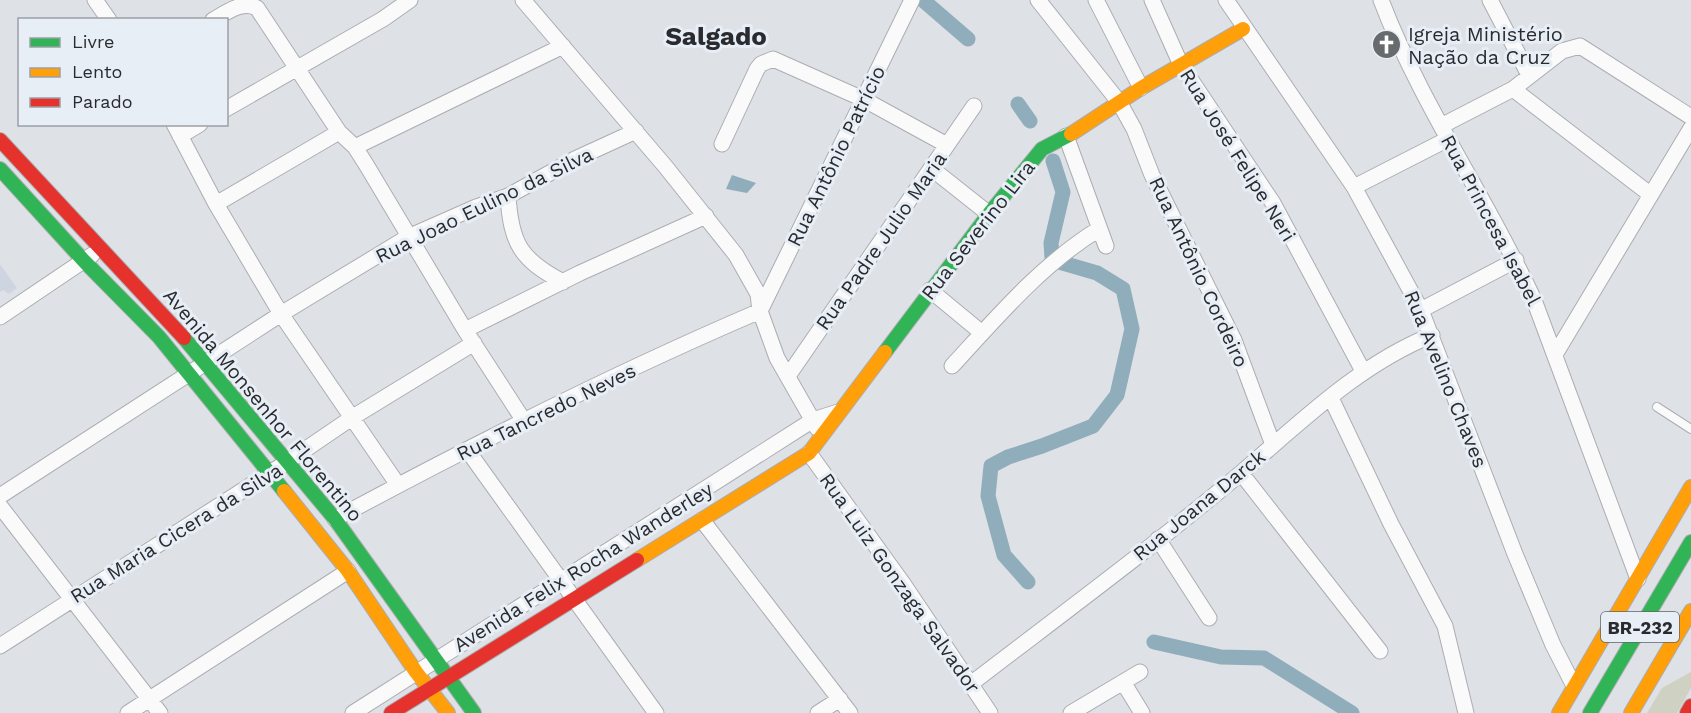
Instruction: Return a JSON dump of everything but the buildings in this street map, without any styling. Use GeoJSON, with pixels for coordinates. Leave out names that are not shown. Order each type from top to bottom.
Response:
{"type":"FeatureCollection","features":[{"type":"Feature","properties":{"kind":"main road","name":"Rua Severino Lira"},"geometry":{"type":"LineString","coordinates":[[822,438],[838,412],[930,290],[1042,149],[1243,29]]}},
{"type":"Feature","properties":{"kind":"main road","name":"Avenida Monsenhor Florentino"},"geometry":{"type":"LineString","coordinates":[[0,140],[207,363],[335,519],[434,661],[474,713]]}},
{"type":"Feature","properties":{"kind":"main road","name":"Avenida Monsenhor Florentino"},"geometry":{"type":"LineString","coordinates":[[0,169],[84,261],[159,338],[189,374],[348,571],[416,672],[448,713]]}},
{"type":"Feature","properties":{"kind":"main road","name":"Avenida Felix Rocha Wanderley"},"geometry":{"type":"LineString","coordinates":[[391,713],[429,687],[576,599],[809,453],[822,438]]}},
{"type":"Feature","properties":{"kind":"main road","name":"BR-232"},"geometry":{"type":"LineString","coordinates":[[1559,713],[1691,487]]}},
{"type":"Feature","properties":{"kind":"main road","name":"BR-232"},"geometry":{"type":"LineString","coordinates":[[1590,713],[1691,542]]}},
{"type":"Feature","properties":{"kind":"main road","name":"BR-232"},"geometry":{"type":"LineString","coordinates":[[1631,713],[1691,611]]}},
{"type":"Feature","properties":{"kind":"main road"},"geometry":{"type":"LineString","coordinates":[[1687,713],[1691,706]]}},
{"type":"Feature","properties":{"kind":"street"},"geometry":{"type":"LineString","coordinates":[[95,0],[108,18]]}},
{"type":"Feature","properties":{"kind":"street"},"geometry":{"type":"LineString","coordinates":[[228,108],[410,0]]}},
{"type":"Feature","properties":{"kind":"street"},"geometry":{"type":"LineString","coordinates":[[523,0],[636,131],[706,216],[748,273],[758,294],[760,311],[772,346],[822,438]]}},
{"type":"Feature","properties":{"kind":"street","name":"Rua Antônio Patrício"},"geometry":{"type":"LineString","coordinates":[[760,311],[912,0]]}},
{"type":"Feature","properties":{"kind":"street","name":"Rua Antônio Cordeiro"},"geometry":{"type":"LineString","coordinates":[[1038,0],[1119,102],[1233,340],[1273,445]]}},
{"type":"Feature","properties":{"kind":"street"},"geometry":{"type":"LineString","coordinates":[[1096,0],[1141,88]]}},
{"type":"Feature","properties":{"kind":"street","name":"Rua José Felipe Neri"},"geometry":{"type":"LineString","coordinates":[[1152,0],[1180,65],[1273,203],[1363,371]]}},
{"type":"Feature","properties":{"kind":"street","name":"Rua Avelino Chaves"},"geometry":{"type":"LineString","coordinates":[[1226,0],[1243,29],[1354,188],[1421,310],[1515,554],[1553,645],[1574,686]]}},
{"type":"Feature","properties":{"kind":"street","name":"Rua Princesa Isabel"},"geometry":{"type":"LineString","coordinates":[[1381,0],[1390,24],[1445,132],[1516,260],[1556,353],[1582,431],[1638,579]]}},
{"type":"Feature","properties":{"kind":"street"},"geometry":{"type":"LineString","coordinates":[[1490,0],[1529,75]]}},
{"type":"Feature","properties":{"kind":"street"},"geometry":{"type":"LineString","coordinates":[[216,18],[241,4],[254,6],[339,132],[355,147],[408,237],[524,421]]}},
{"type":"Feature","properties":{"kind":"street"},"geometry":{"type":"LineString","coordinates":[[355,147],[563,46]]}},
{"type":"Feature","properties":{"kind":"street"},"geometry":{"type":"LineString","coordinates":[[1354,188],[1513,89],[1562,51],[1580,46],[1691,117]]}},
{"type":"Feature","properties":{"kind":"street"},"geometry":{"type":"LineString","coordinates":[[722,144],[757,69],[766,61],[773,59],[863,99],[947,146]]}},
{"type":"Feature","properties":{"kind":"street"},"geometry":{"type":"LineString","coordinates":[[1513,89],[1651,195]]}},
{"type":"Feature","properties":{"kind":"street","name":"Rua Padre Julio Maria"},"geometry":{"type":"LineString","coordinates":[[788,376],[974,106]]}},
{"type":"Feature","properties":{"kind":"street"},"geometry":{"type":"LineString","coordinates":[[192,126],[177,130],[216,204],[281,314],[398,485]]}},
{"type":"Feature","properties":{"kind":"street"},"geometry":{"type":"LineString","coordinates":[[1556,353],[1691,128]]}},
{"type":"Feature","properties":{"kind":"street","name":"Rua Joao Eulino da Silva"},"geometry":{"type":"LineString","coordinates":[[0,496],[281,314],[408,237],[467,210],[508,196],[575,159],[636,131]]}},
{"type":"Feature","properties":{"kind":"street"},"geometry":{"type":"LineString","coordinates":[[216,204],[339,132]]}},
{"type":"Feature","properties":{"kind":"street"},"geometry":{"type":"LineString","coordinates":[[1066,136],[1106,246]]}},
{"type":"Feature","properties":{"kind":"street"},"geometry":{"type":"LineString","coordinates":[[931,168],[989,214]]}},
{"type":"Feature","properties":{"kind":"street"},"geometry":{"type":"LineString","coordinates":[[0,193],[29,171]]}},
{"type":"Feature","properties":{"kind":"street"},"geometry":{"type":"LineString","coordinates":[[508,196],[512,230],[521,250],[534,265],[563,282]]}},
{"type":"Feature","properties":{"kind":"street","name":"Rua Maria Cicera da Silva"},"geometry":{"type":"LineString","coordinates":[[0,646],[287,462],[470,337],[563,282],[706,216]]}},
{"type":"Feature","properties":{"kind":"street"},"geometry":{"type":"LineString","coordinates":[[952,366],[1037,276],[1072,247],[1099,229]]}},
{"type":"Feature","properties":{"kind":"street"},"geometry":{"type":"LineString","coordinates":[[0,317],[101,249]]}},
{"type":"Feature","properties":{"kind":"street"},"geometry":{"type":"LineString","coordinates":[[1421,310],[1516,260]]}},
{"type":"Feature","properties":{"kind":"street"},"geometry":{"type":"LineString","coordinates":[[930,290],[982,333]]}},
{"type":"Feature","properties":{"kind":"street","name":"Rua Tancredo Neves"},"geometry":{"type":"LineString","coordinates":[[335,519],[524,421],[711,331],[760,311]]}},
{"type":"Feature","properties":{"kind":"street","name":"Rua Joana Darck"},"geometry":{"type":"LineString","coordinates":[[972,683],[1241,473],[1363,371],[1405,346],[1431,335]]}},
{"type":"Feature","properties":{"kind":"street"},"geometry":{"type":"LineString","coordinates":[[1331,398],[1391,524],[1445,626],[1466,713]]}},
{"type":"Feature","properties":{"kind":"street"},"geometry":{"type":"LineString","coordinates":[[813,420],[838,412]]}},
{"type":"Feature","properties":{"kind":"street","name":"Avenida Felix Rocha Wanderley"},"geometry":{"type":"LineString","coordinates":[[353,713],[813,420]]}},
{"type":"Feature","properties":{"kind":"street"},"geometry":{"type":"LineString","coordinates":[[468,451],[656,713]]}},
{"type":"Feature","properties":{"kind":"street","name":"Rua Luiz Gonzaga Salvador"},"geometry":{"type":"LineString","coordinates":[[809,453],[972,683],[990,713]]}},
{"type":"Feature","properties":{"kind":"street"},"geometry":{"type":"LineString","coordinates":[[1241,473],[1380,651]]}},
{"type":"Feature","properties":{"kind":"street"},"geometry":{"type":"LineString","coordinates":[[0,507],[160,713]]}},
{"type":"Feature","properties":{"kind":"street"},"geometry":{"type":"LineString","coordinates":[[702,520],[850,713]]}},
{"type":"Feature","properties":{"kind":"street"},"geometry":{"type":"LineString","coordinates":[[1158,539],[1209,618]]}},
{"type":"Feature","properties":{"kind":"street"},"geometry":{"type":"LineString","coordinates":[[128,713],[348,571]]}},
{"type":"Feature","properties":{"kind":"street"},"geometry":{"type":"LineString","coordinates":[[1071,713],[1140,672]]}},
{"type":"Feature","properties":{"kind":"street"},"geometry":{"type":"LineString","coordinates":[[1123,682],[1142,713]]}},
{"type":"Feature","properties":{"kind":"street"},"geometry":{"type":"LineString","coordinates":[[818,713],[840,699]]}},
{"type":"Feature","properties":{"kind":"lane"},"geometry":{"type":"LineString","coordinates":[[1657,407],[1691,429]]}},
{"type":"Feature","properties":{"kind":"shaded area"},"geometry":{"type":"Polygon","coordinates":[[[0,264],[17,288],[9,294],[3,290],[0,292],[0,264]]]}},
{"type":"Feature","properties":{"kind":"green space"},"geometry":{"type":"Polygon","coordinates":[[[1691,672],[1691,688],[1677,713],[1647,713],[1662,688],[1691,672]]]}},
{"type":"Feature","properties":{"kind":"water"},"geometry":{"type":"Polygon","coordinates":[[[732,175],[756,183],[747,193],[726,189],[732,175]]]}},
{"type":"Feature","properties":{"kind":"waterway"},"geometry":{"type":"LineString","coordinates":[[924,1],[968,39]]}},
{"type":"Feature","properties":{"kind":"waterway"},"geometry":{"type":"LineString","coordinates":[[1018,104],[1030,121]]}},
{"type":"Feature","properties":{"kind":"waterway"},"geometry":{"type":"LineString","coordinates":[[1052,258],[1051,243],[1063,192],[1053,161]]}},
{"type":"Feature","properties":{"kind":"waterway"},"geometry":{"type":"LineString","coordinates":[[1028,582],[1004,555],[988,496],[991,466],[1008,457],[1093,426],[1117,395],[1132,329],[1123,289],[1097,273],[1059,262]]}},
{"type":"Feature","properties":{"kind":"waterway"},"geometry":{"type":"LineString","coordinates":[[1154,642],[1221,657],[1264,658],[1352,713]]}},
{"type":"Feature","properties":{"kind":"traffic: fast"},"geometry":{"type":"LineString","coordinates":[[885,352],[989,214],[1042,149],[1071,134]]}},
{"type":"Feature","properties":{"kind":"traffic: fast"},"geometry":{"type":"LineString","coordinates":[[0,169],[84,261],[159,337],[284,491]]}},
{"type":"Feature","properties":{"kind":"traffic: fast"},"geometry":{"type":"LineString","coordinates":[[184,338],[335,519],[474,713]]}},
{"type":"Feature","properties":{"kind":"traffic: fast"},"geometry":{"type":"LineString","coordinates":[[1590,713],[1691,542]]}},
{"type":"Feature","properties":{"kind":"traffic: slow"},"geometry":{"type":"LineString","coordinates":[[1071,134],[1141,88],[1243,29]]}},
{"type":"Feature","properties":{"kind":"traffic: slow"},"geometry":{"type":"LineString","coordinates":[[637,560],[809,453],[885,352]]}},
{"type":"Feature","properties":{"kind":"traffic: slow"},"geometry":{"type":"LineString","coordinates":[[1559,713],[1691,487]]}},
{"type":"Feature","properties":{"kind":"traffic: slow"},"geometry":{"type":"LineString","coordinates":[[284,491],[348,571],[416,672],[448,713]]}},
{"type":"Feature","properties":{"kind":"traffic: slow"},"geometry":{"type":"LineString","coordinates":[[1631,713],[1691,611]]}},
{"type":"Feature","properties":{"kind":"traffic: jam"},"geometry":{"type":"LineString","coordinates":[[0,140],[184,338]]}},
{"type":"Feature","properties":{"kind":"traffic: jam"},"geometry":{"type":"LineString","coordinates":[[391,713],[637,560]]}},
{"type":"Feature","properties":{"kind":"traffic: jam"},"geometry":{"type":"LineString","coordinates":[[1687,713],[1691,706]]}},
{"type":"Feature","properties":{"kind":"place","name":"Igreja Ministério Nação da Cruz"},"geometry":{"type":"Point","coordinates":[1387,45]}},
{"type":"Feature","properties":{"kind":"district","name":"Salgado"},"geometry":{"type":"Point","coordinates":[716,36]}}]}
